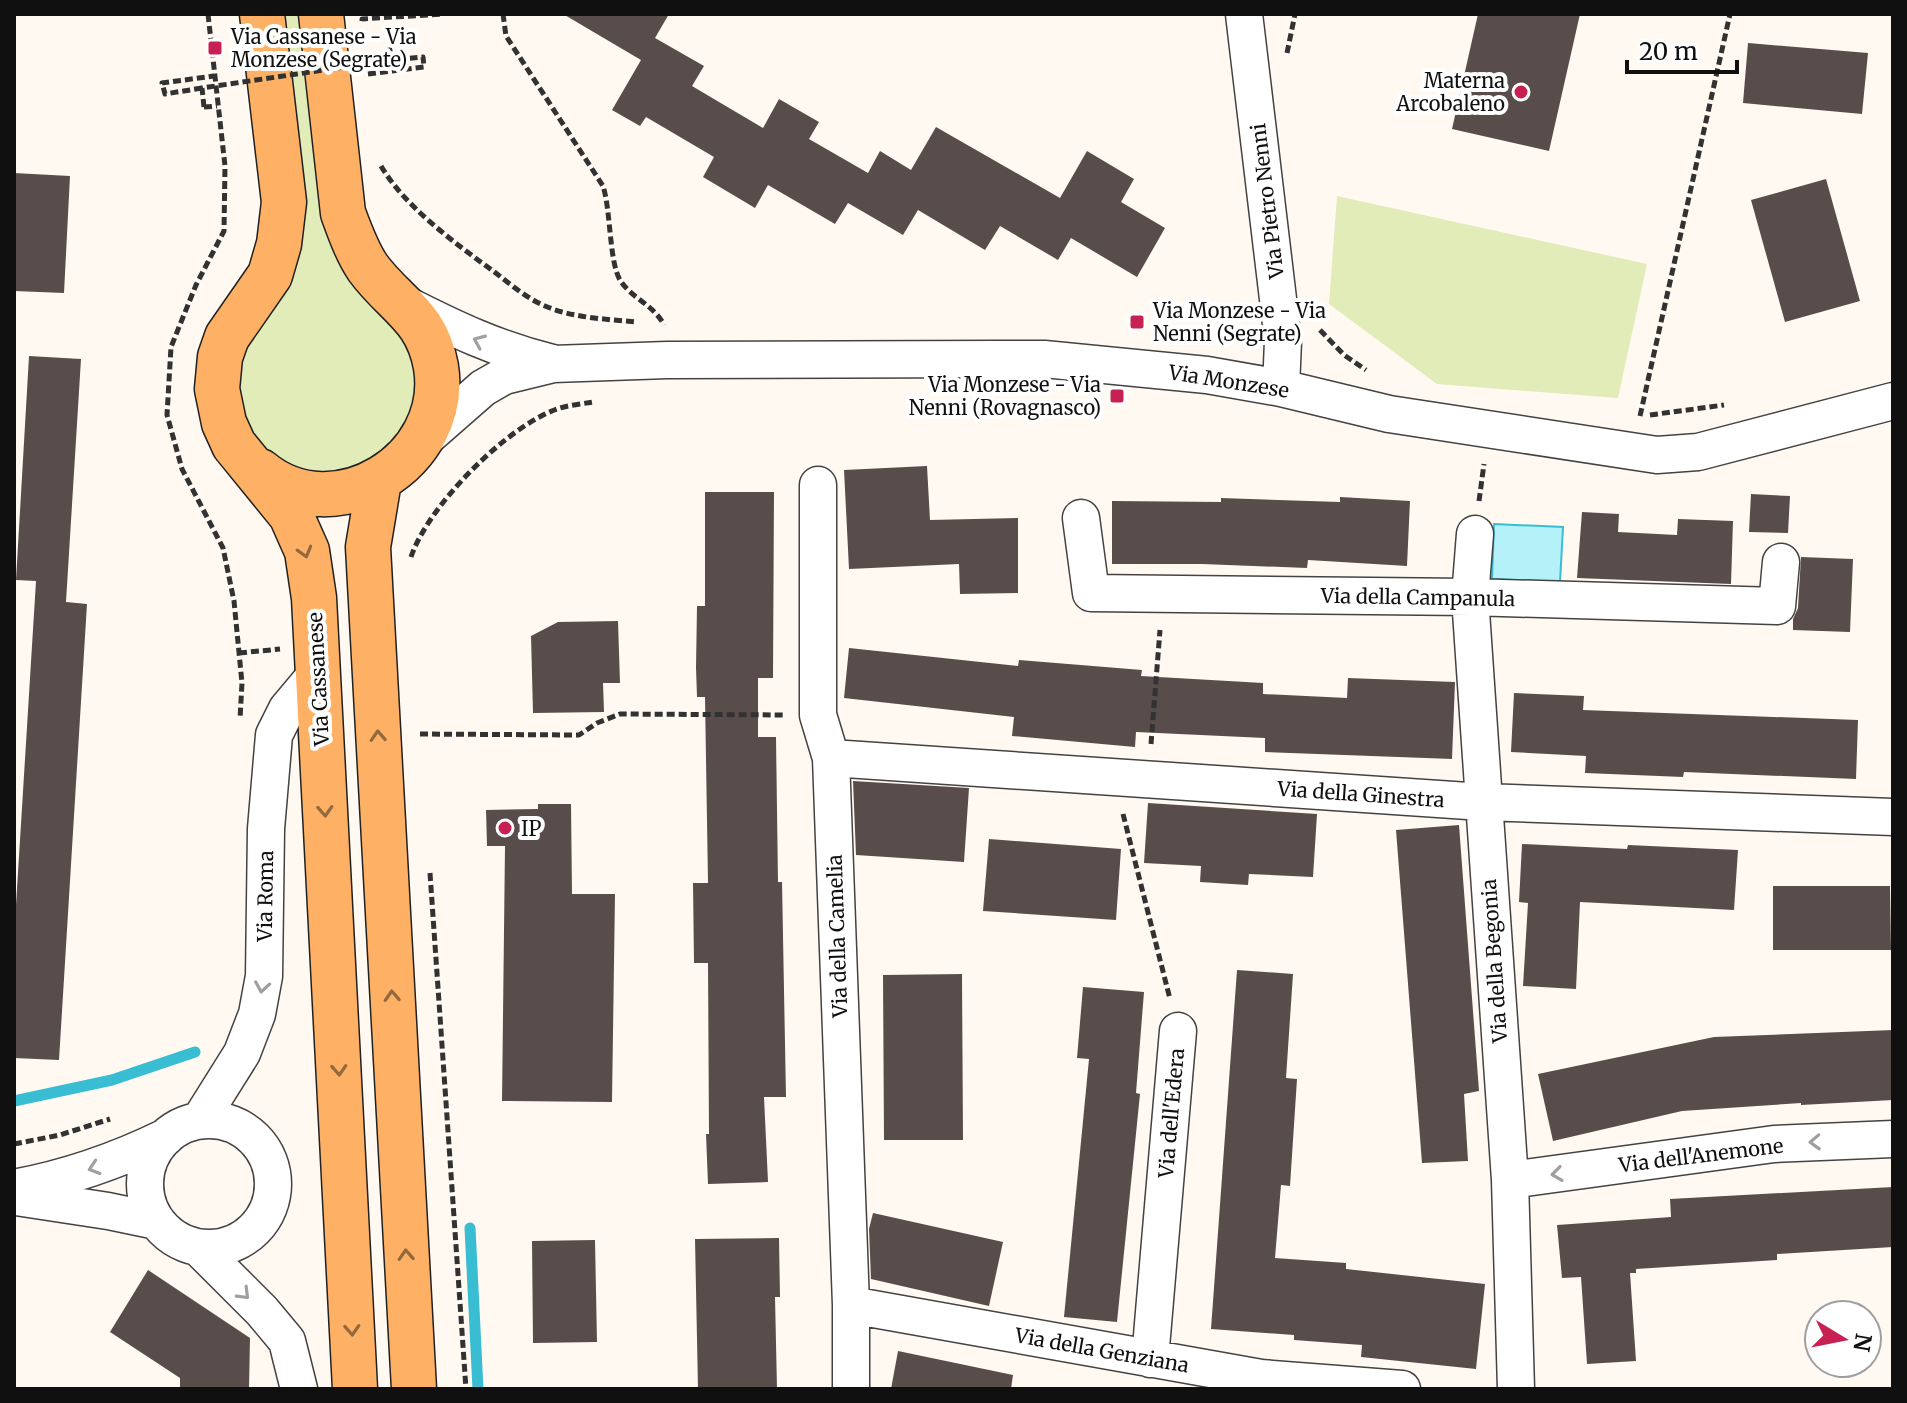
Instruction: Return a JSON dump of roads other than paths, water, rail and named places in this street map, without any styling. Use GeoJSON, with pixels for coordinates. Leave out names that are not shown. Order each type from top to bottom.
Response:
{"type":"FeatureCollection","features":[{"type":"Feature","properties":{"kind":"main road","name":"Via Cassanese"},"geometry":{"type":"LineString","coordinates":[[262,14],[284,202],[279,244],[270,275],[227,337],[220,357],[217,389],[224,423],[234,445],[291,515],[307,551],[314,598],[355,1389]]}},
{"type":"Feature","properties":{"kind":"main road"},"geometry":{"type":"LineString","coordinates":[[250,463],[282,485],[311,493],[341,493],[379,481],[396,469],[418,445],[428,428],[434,408],[436,368],[424,331],[403,303],[369,270],[352,240],[343,213],[321,14]]}},
{"type":"Feature","properties":{"kind":"main road"},"geometry":{"type":"LineString","coordinates":[[379,481],[368,547],[414,1389]]}},
{"type":"Feature","properties":{"kind":"street","name":"Via Pietro Nenni"},"geometry":{"type":"LineString","coordinates":[[1244,14],[1281,318],[1281,388]]}},
{"type":"Feature","properties":{"kind":"street"},"geometry":{"type":"LineString","coordinates":[[403,303],[471,338],[509,353],[553,364]]}},
{"type":"Feature","properties":{"kind":"street","name":"Via Monzese"},"geometry":{"type":"LineString","coordinates":[[553,364],[667,360],[1044,359],[1207,375],[1281,388],[1389,414],[1657,455],[1698,452],[1893,401]]}},
{"type":"Feature","properties":{"kind":"street"},"geometry":{"type":"LineString","coordinates":[[418,445],[483,388],[504,376],[553,364]]}},
{"type":"Feature","properties":{"kind":"street","name":"Via della Camelia"},"geometry":{"type":"LineString","coordinates":[[818,485],[818,715],[831,758],[851,1305],[851,1389]]}},
{"type":"Feature","properties":{"kind":"street","name":"Via della Campanula"},"geometry":{"type":"LineString","coordinates":[[1081,518],[1091,593],[1470,597],[1777,606],[1781,562]]}},
{"type":"Feature","properties":{"kind":"street","name":"Via della Begonia"},"geometry":{"type":"LineString","coordinates":[[1475,534],[1470,597],[1510,1180],[1516,1389]]}},
{"type":"Feature","properties":{"kind":"street","name":"Via Roma"},"geometry":{"type":"LineString","coordinates":[[200,1120],[242,1053],[257,1014],[264,976],[266,829],[274,735],[287,709],[318,672]]}},
{"type":"Feature","properties":{"kind":"street","name":"Via della Ginestra"},"geometry":{"type":"LineString","coordinates":[[831,758],[1483,802],[1893,817]]}},
{"type":"Feature","properties":{"kind":"street","name":"Via dell'Edera"},"geometry":{"type":"LineString","coordinates":[[1150,1359],[1178,1031]]}},
{"type":"Feature","properties":{"kind":"street"},"geometry":{"type":"LineString","coordinates":[[14,1188],[51,1181],[102,1165],[166,1137],[187,1123],[222,1121],[243,1129],[259,1143],[270,1163],[274,1184],[270,1207],[259,1226],[242,1240],[221,1248],[183,1244],[168,1234],[156,1221],[148,1205],[145,1186],[147,1168],[154,1151],[166,1137]]}},
{"type":"Feature","properties":{"kind":"street","name":"Via dell'Anemone"},"geometry":{"type":"LineString","coordinates":[[1510,1180],[1774,1144],[1893,1139]]}},
{"type":"Feature","properties":{"kind":"street"},"geometry":{"type":"LineString","coordinates":[[14,1197],[156,1221]]}},
{"type":"Feature","properties":{"kind":"street"},"geometry":{"type":"LineString","coordinates":[[199,1248],[262,1311],[287,1341],[299,1389]]}},
{"type":"Feature","properties":{"kind":"street","name":"Via della Genziana"},"geometry":{"type":"LineString","coordinates":[[851,1305],[1261,1378],[1402,1389]]}},
{"type":"Feature","properties":{"kind":"water"},"geometry":{"type":"Polygon","coordinates":[[[1494,524],[1563,527],[1560,582],[1492,579],[1494,524]]]}},
{"type":"Feature","properties":{"kind":"waterway"},"geometry":{"type":"LineString","coordinates":[[14,1101],[112,1080],[195,1052]]}},
{"type":"Feature","properties":{"kind":"waterway"},"geometry":{"type":"LineString","coordinates":[[470,1228],[478,1389]]}},
{"type":"Feature","properties":{"kind":"place","name":"Via Cassanese - Via Monzese (Segrate)"},"geometry":{"type":"Point","coordinates":[215,48]}},
{"type":"Feature","properties":{"kind":"place","name":"Materna Arcobaleno"},"geometry":{"type":"Point","coordinates":[1521,92]}},
{"type":"Feature","properties":{"kind":"place","name":"Via Monzese - Via Nenni (Segrate)"},"geometry":{"type":"Point","coordinates":[1137,322]}},
{"type":"Feature","properties":{"kind":"place","name":"Via Monzese - Via Nenni (Rovagnasco)"},"geometry":{"type":"Point","coordinates":[1117,396]}},
{"type":"Feature","properties":{"kind":"place","name":"IP"},"geometry":{"type":"Point","coordinates":[505,828]}}]}
